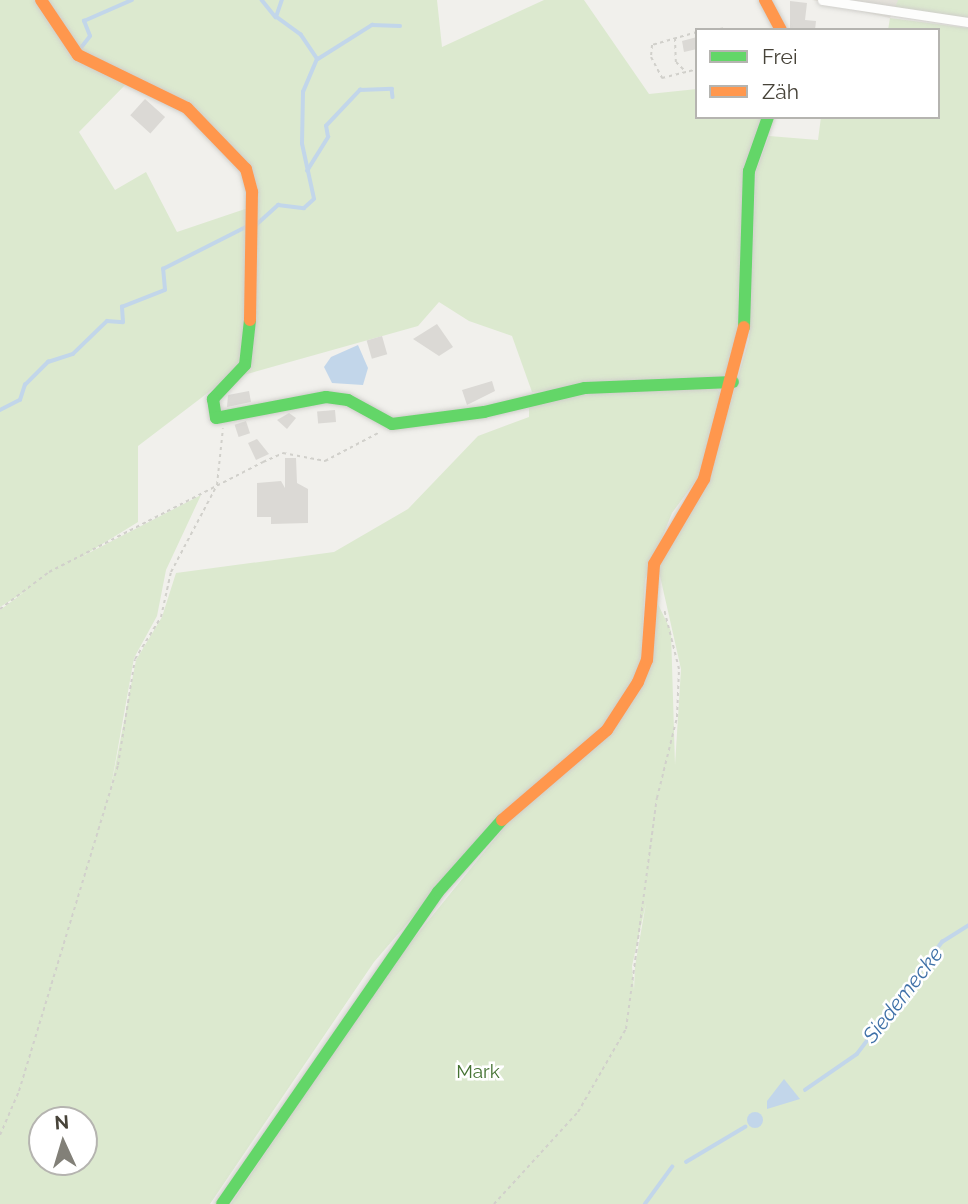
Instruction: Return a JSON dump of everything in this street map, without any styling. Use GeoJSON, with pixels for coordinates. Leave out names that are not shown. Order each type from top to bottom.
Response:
{"type":"FeatureCollection","features":[{"type":"Feature","properties":{"kind":"street"},"geometry":{"type":"LineString","coordinates":[[41,0],[78,55],[187,108],[246,169],[252,192],[247,275],[251,341],[245,365],[213,399],[216,418],[224,420],[278,403],[326,397],[348,400],[392,424],[484,412],[585,388],[733,382]]}},
{"type":"Feature","properties":{"kind":"street"},"geometry":{"type":"LineString","coordinates":[[765,0],[780,28]]}},
{"type":"Feature","properties":{"kind":"street"},"geometry":{"type":"LineString","coordinates":[[822,0],[968,22]]}},
{"type":"Feature","properties":{"kind":"street"},"geometry":{"type":"LineString","coordinates":[[222,1204],[438,891],[510,812],[588,747],[624,706],[647,660],[654,564],[704,479],[733,382],[744,335],[749,171],[767,119]]}},
{"type":"Feature","properties":{"kind":"path"},"geometry":{"type":"LineString","coordinates":[[695,32],[676,35],[652,45],[650,57],[662,78],[695,69]]}},
{"type":"Feature","properties":{"kind":"path"},"geometry":{"type":"LineString","coordinates":[[676,35],[677,62],[685,71]]}},
{"type":"Feature","properties":{"kind":"path"},"geometry":{"type":"LineString","coordinates":[[0,1135],[23,1078],[118,765],[135,659],[161,617],[171,572],[217,485],[224,420]]}},
{"type":"Feature","properties":{"kind":"path"},"geometry":{"type":"LineString","coordinates":[[0,608],[49,572],[283,453],[325,461],[392,424]]}},
{"type":"Feature","properties":{"kind":"path"},"geometry":{"type":"LineString","coordinates":[[494,1204],[578,1112],[626,1029],[657,798],[677,717],[674,631],[660,600]]}},
{"type":"Feature","properties":{"kind":"shaded area"},"geometry":{"type":"Polygon","coordinates":[[[812,0],[899,0],[890,18],[812,0]]]}},
{"type":"Feature","properties":{"kind":"green space"},"geometry":{"type":"Polygon","coordinates":[[[0,0],[36,0],[75,57],[127,83],[79,132],[115,190],[146,172],[177,232],[248,208],[249,338],[242,360],[226,379],[138,446],[138,522],[0,607],[0,0]]]}},
{"type":"Feature","properties":{"kind":"green space"},"geometry":{"type":"Polygon","coordinates":[[[44,0],[437,0],[442,47],[544,0],[584,0],[649,94],[695,89],[695,119],[761,119],[744,171],[739,333],[732,368],[721,378],[532,392],[512,336],[469,321],[439,302],[418,326],[240,376],[250,365],[255,188],[189,106],[81,52],[44,0]]]}},
{"type":"Feature","properties":{"kind":"green space"},"geometry":{"type":"Polygon","coordinates":[[[898,0],[968,0],[968,24],[893,12],[898,0]]]}},
{"type":"Feature","properties":{"kind":"green space","name":"Mark"},"geometry":{"type":"Polygon","coordinates":[[[890,18],[968,28],[968,1204],[231,1204],[389,969],[502,830],[502,813],[374,962],[210,1204],[0,1204],[0,610],[50,573],[201,495],[166,570],[157,616],[134,658],[109,798],[136,660],[162,617],[176,573],[334,552],[408,509],[478,436],[529,417],[529,404],[585,393],[716,388],[722,395],[700,475],[672,513],[645,580],[641,661],[655,598],[671,631],[675,765],[681,669],[658,567],[707,484],[749,339],[756,171],[769,136],[818,140],[821,119],[940,119],[940,28],[888,28],[890,18]],[[646,903],[632,966],[634,990],[635,966],[646,903]]]}},
{"type":"Feature","properties":{"kind":"water"},"geometry":{"type":"Polygon","coordinates":[[[358,345],[368,368],[363,385],[332,383],[324,367],[331,357],[358,345]]]}},
{"type":"Feature","properties":{"kind":"water"},"geometry":{"type":"Polygon","coordinates":[[[784,1079],[800,1099],[767,1109],[767,1101],[784,1079]]]}},
{"type":"Feature","properties":{"kind":"water"},"geometry":{"type":"Polygon","coordinates":[[[752,1112],[758,1112],[763,1120],[761,1126],[752,1128],[747,1123],[747,1117],[752,1112]]]}},
{"type":"Feature","properties":{"kind":"building"},"geometry":{"type":"Polygon","coordinates":[[[790,1],[807,3],[805,20],[816,21],[815,28],[790,28],[790,1]]]}},
{"type":"Feature","properties":{"kind":"building"},"geometry":{"type":"Polygon","coordinates":[[[695,38],[695,49],[684,52],[682,41],[695,38]]]}},
{"type":"Feature","properties":{"kind":"building"},"geometry":{"type":"Polygon","coordinates":[[[145,99],[165,117],[150,133],[130,115],[145,99]]]}},
{"type":"Feature","properties":{"kind":"building"},"geometry":{"type":"Polygon","coordinates":[[[437,324],[453,347],[439,356],[413,339],[437,324]]]}},
{"type":"Feature","properties":{"kind":"building"},"geometry":{"type":"Polygon","coordinates":[[[382,336],[387,354],[372,359],[367,340],[382,336]]]}},
{"type":"Feature","properties":{"kind":"building"},"geometry":{"type":"Polygon","coordinates":[[[492,381],[495,391],[467,405],[462,390],[492,381]]]}},
{"type":"Feature","properties":{"kind":"building"},"geometry":{"type":"Polygon","coordinates":[[[249,391],[251,402],[227,407],[228,395],[249,391]]]}},
{"type":"Feature","properties":{"kind":"building"},"geometry":{"type":"Polygon","coordinates":[[[335,410],[336,422],[318,424],[317,412],[335,410]]]}},
{"type":"Feature","properties":{"kind":"building"},"geometry":{"type":"Polygon","coordinates":[[[289,413],[296,418],[287,429],[277,420],[289,413]]]}},
{"type":"Feature","properties":{"kind":"building"},"geometry":{"type":"Polygon","coordinates":[[[246,421],[250,433],[239,437],[235,425],[246,421]]]}},
{"type":"Feature","properties":{"kind":"building"},"geometry":{"type":"Polygon","coordinates":[[[257,439],[269,454],[256,460],[248,443],[257,439]]]}},
{"type":"Feature","properties":{"kind":"building"},"geometry":{"type":"Polygon","coordinates":[[[285,458],[296,458],[297,483],[308,489],[308,523],[271,524],[271,517],[257,517],[257,483],[281,481],[285,488],[285,458]]]}},
{"type":"Feature","properties":{"kind":"waterway"},"geometry":{"type":"LineString","coordinates":[[80,49],[90,36],[84,21],[132,0]]}},
{"type":"Feature","properties":{"kind":"waterway"},"geometry":{"type":"LineString","coordinates":[[262,0],[276,17]]}},
{"type":"Feature","properties":{"kind":"waterway"},"geometry":{"type":"LineString","coordinates":[[256,225],[278,205],[304,208],[314,199],[302,144],[303,92],[317,59],[301,35],[276,17],[282,0]]}},
{"type":"Feature","properties":{"kind":"waterway"},"geometry":{"type":"LineString","coordinates":[[318,59],[372,25],[400,26]]}},
{"type":"Feature","properties":{"kind":"waterway"},"geometry":{"type":"LineString","coordinates":[[307,171],[328,137],[326,126],[360,90],[392,89],[393,97]]}},
{"type":"Feature","properties":{"kind":"waterway"},"geometry":{"type":"LineString","coordinates":[[0,410],[20,400],[25,385],[48,362],[73,354],[107,321],[123,322],[122,307],[165,290],[163,269],[246,227]]}},
{"type":"Feature","properties":{"kind":"waterway","name":"Siedemecke"},"geometry":{"type":"LineString","coordinates":[[805,1090],[857,1054],[942,942],[968,926]]}},
{"type":"Feature","properties":{"kind":"waterway","name":"Siedemecke"},"geometry":{"type":"LineString","coordinates":[[686,1162],[745,1127]]}},
{"type":"Feature","properties":{"kind":"waterway","name":"Siedemecke"},"geometry":{"type":"LineString","coordinates":[[645,1204],[672,1167]]}},
{"type":"Feature","properties":{"kind":"traffic: fast"},"geometry":{"type":"LineString","coordinates":[[744,327],[749,171],[767,119]]}},
{"type":"Feature","properties":{"kind":"traffic: fast"},"geometry":{"type":"LineString","coordinates":[[250,320],[245,365],[213,399],[216,418],[326,397],[348,400],[392,424],[484,412],[585,388],[733,382]]}},
{"type":"Feature","properties":{"kind":"traffic: fast"},"geometry":{"type":"LineString","coordinates":[[222,1204],[438,892],[502,820]]}},
{"type":"Feature","properties":{"kind":"traffic: slow"},"geometry":{"type":"LineString","coordinates":[[41,0],[78,55],[187,108],[246,169],[252,192],[250,320]]}},
{"type":"Feature","properties":{"kind":"traffic: slow"},"geometry":{"type":"LineString","coordinates":[[765,0],[780,28]]}},
{"type":"Feature","properties":{"kind":"traffic: slow"},"geometry":{"type":"LineString","coordinates":[[502,820],[607,730],[638,682],[647,660],[654,564],[704,479],[744,327]]}}]}
